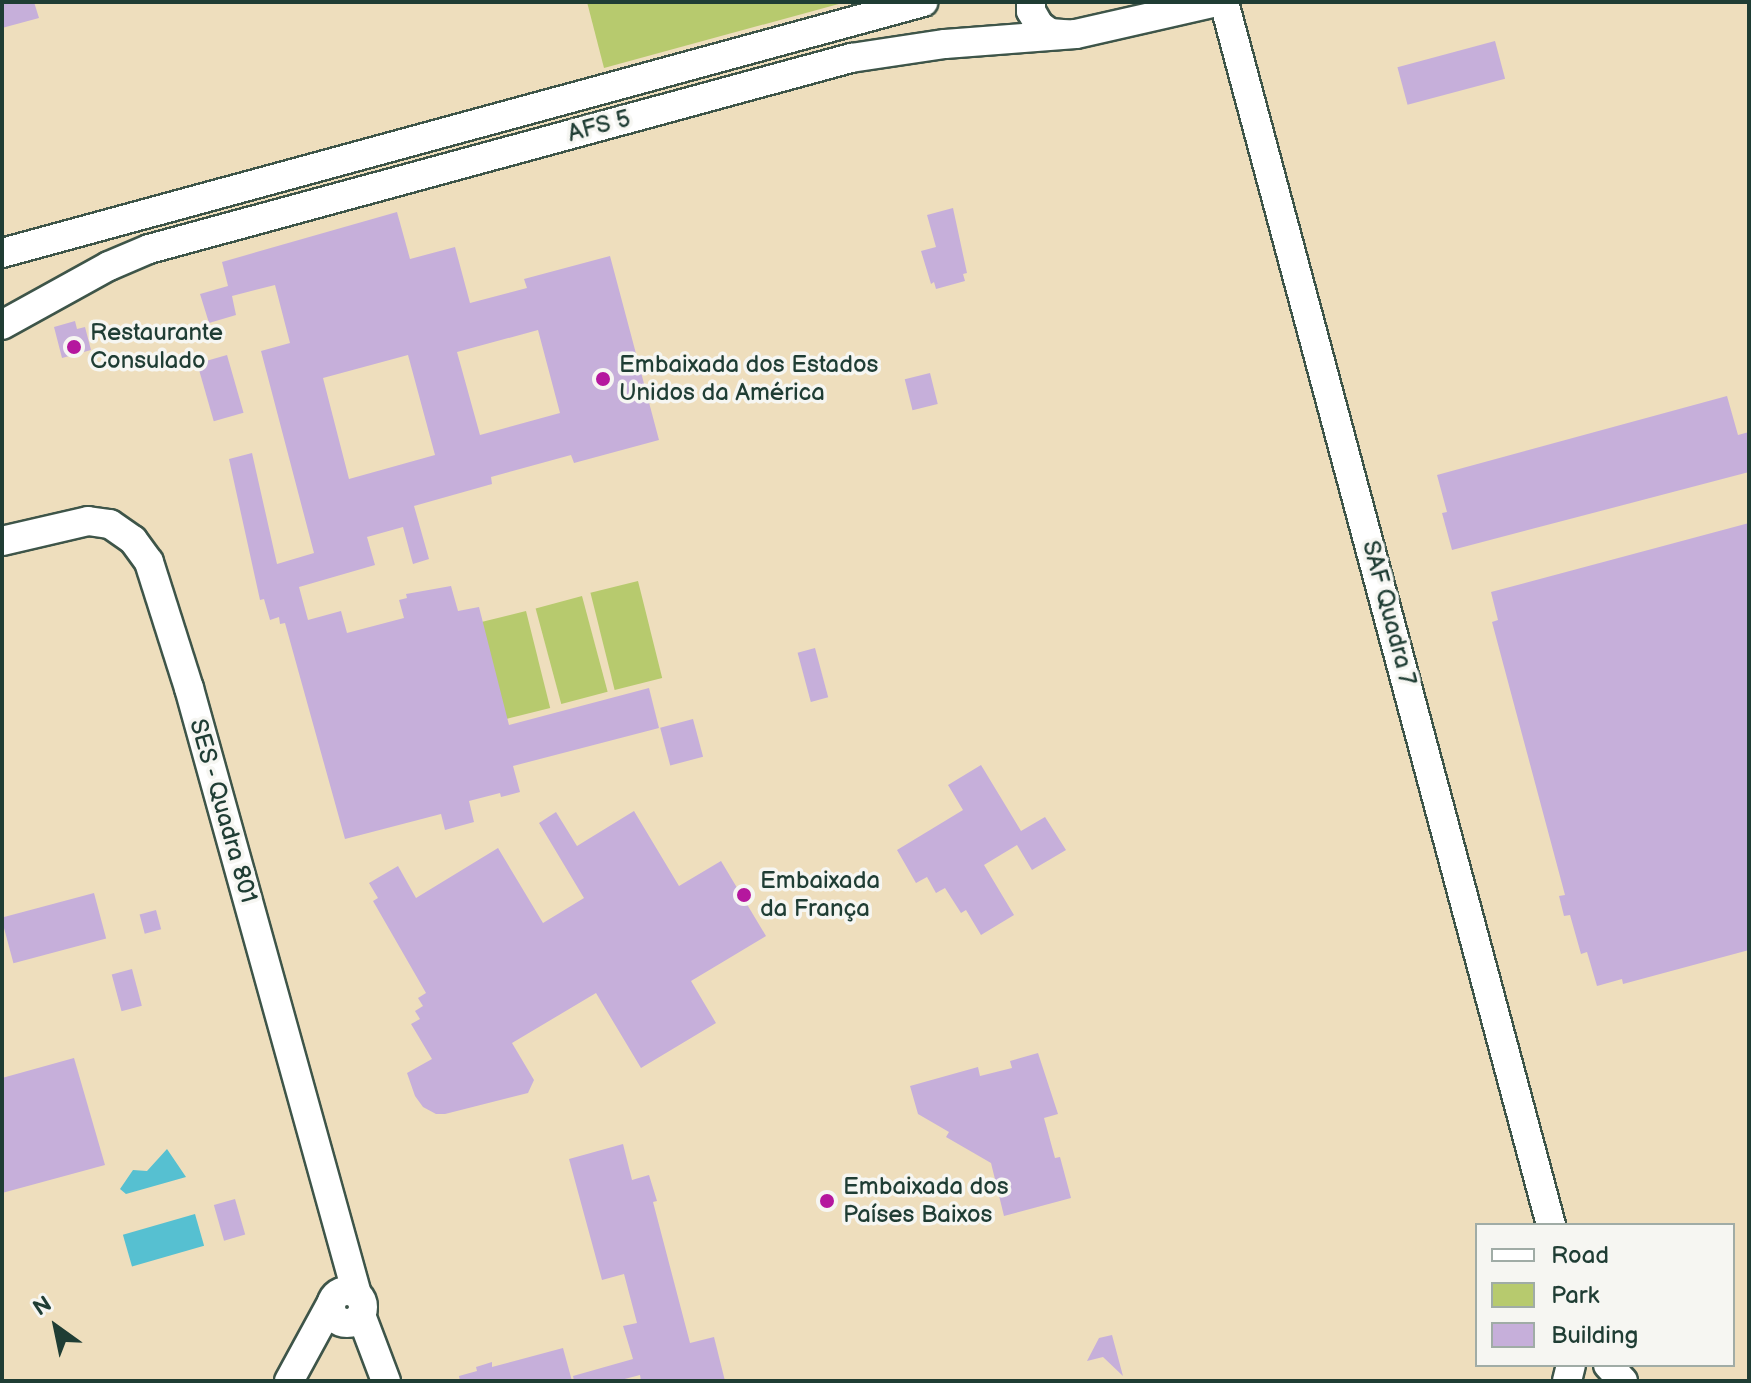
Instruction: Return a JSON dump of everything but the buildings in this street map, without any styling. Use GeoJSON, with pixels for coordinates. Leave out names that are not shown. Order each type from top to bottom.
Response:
{"type":"FeatureCollection","features":[{"type":"Feature","properties":{"kind":"street","name":"AFS 5"},"geometry":{"type":"LineString","coordinates":[[2,253],[923,2]]}},
{"type":"Feature","properties":{"kind":"street"},"geometry":{"type":"LineString","coordinates":[[1031,2],[1031,11],[1039,25],[1050,33],[1076,34]]}},
{"type":"Feature","properties":{"kind":"street","name":"AFS 5"},"geometry":{"type":"LineString","coordinates":[[2,325],[135,255],[237,223],[851,58],[945,44],[1076,34],[1217,2]]}},
{"type":"Feature","properties":{"kind":"street","name":"SAF Quadra 7"},"geometry":{"type":"LineString","coordinates":[[1224,2],[1550,1223]]}},
{"type":"Feature","properties":{"kind":"street","name":"SES - Quadra 801"},"geometry":{"type":"LineString","coordinates":[[2,541],[88,521],[110,524],[133,540],[149,562],[189,688],[336,1221],[346,1309],[376,1381]]}},
{"type":"Feature","properties":{"kind":"street","name":"SES - Quadra 801"},"geometry":{"type":"LineString","coordinates":[[346,1309],[386,1381]]}},
{"type":"Feature","properties":{"kind":"green space"},"geometry":{"type":"Polygon","coordinates":[[[587,2],[846,2],[604,68],[587,2]]]}},
{"type":"Feature","properties":{"kind":"green space"},"geometry":{"type":"Polygon","coordinates":[[[638,581],[662,678],[615,690],[590,593],[638,581]]]}},
{"type":"Feature","properties":{"kind":"green space"},"geometry":{"type":"Polygon","coordinates":[[[582,596],[608,692],[561,704],[536,608],[582,596]]]}},
{"type":"Feature","properties":{"kind":"green space"},"geometry":{"type":"Polygon","coordinates":[[[526,611],[550,708],[503,720],[478,623],[526,611]]]}},
{"type":"Feature","properties":{"kind":"water"},"geometry":{"type":"Polygon","coordinates":[[[167,1149],[186,1177],[126,1194],[120,1189],[133,1170],[147,1171],[167,1149]]]}},
{"type":"Feature","properties":{"kind":"water"},"geometry":{"type":"Polygon","coordinates":[[[195,1214],[204,1246],[132,1266],[123,1235],[195,1214]]]}},
{"type":"Feature","properties":{"kind":"place","name":"Restaurante Consulado"},"geometry":{"type":"Point","coordinates":[74,347]}},
{"type":"Feature","properties":{"kind":"place","name":"Embaixada dos Estados Unidos da América"},"geometry":{"type":"Point","coordinates":[603,379]}},
{"type":"Feature","properties":{"kind":"place","name":"Embaixada da França"},"geometry":{"type":"Point","coordinates":[744,895]}},
{"type":"Feature","properties":{"kind":"place","name":"Embaixada dos Países Baixos"},"geometry":{"type":"Point","coordinates":[827,1201]}}]}
